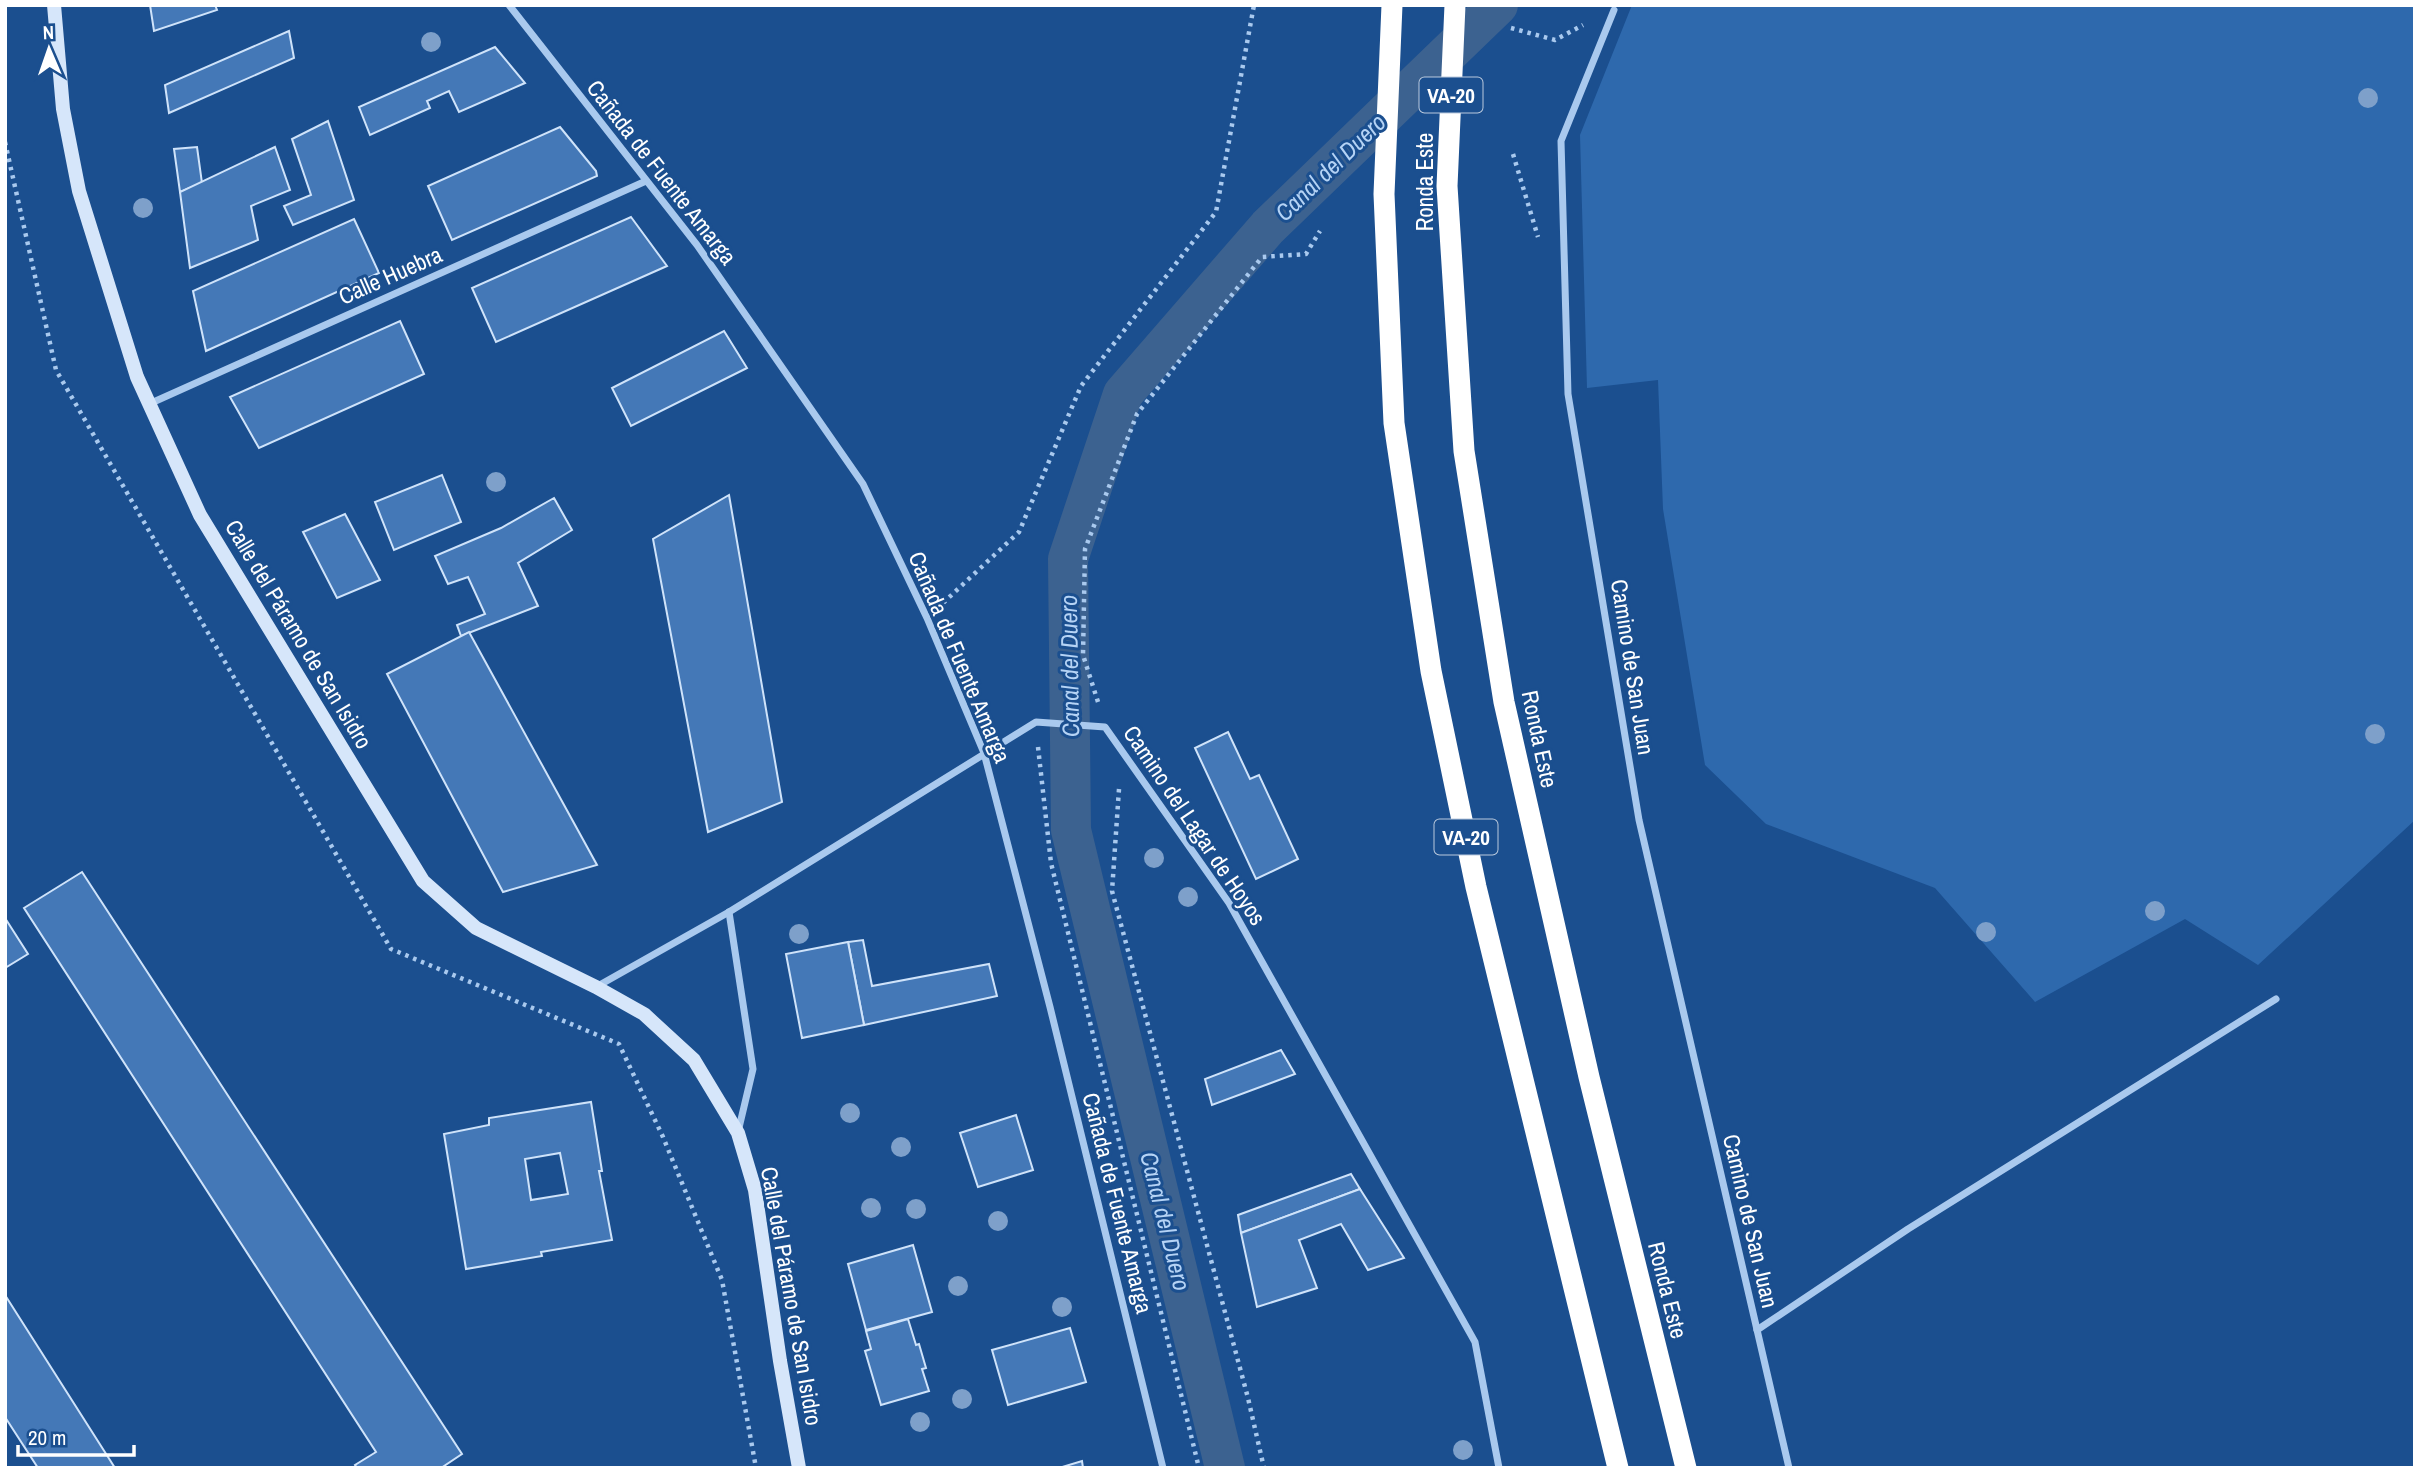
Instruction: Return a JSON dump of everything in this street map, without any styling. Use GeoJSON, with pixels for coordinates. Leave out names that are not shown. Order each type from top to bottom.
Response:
{"type":"FeatureCollection","features":[{"type":"Feature","properties":{"kind":"highway","name":"Ronda Este"},"geometry":{"type":"LineString","coordinates":[[1392,5],[1384,194],[1394,423],[1432,671],[1476,887],[1618,1468]]}},
{"type":"Feature","properties":{"kind":"highway","name":"Ronda Este"},"geometry":{"type":"LineString","coordinates":[[1455,5],[1447,186],[1464,451],[1504,702],[1621,1213],[1686,1468]]}},
{"type":"Feature","properties":{"kind":"street","name":"Calle del Páramo de San Isidro"},"geometry":{"type":"LineString","coordinates":[[54,5],[63,109],[79,191],[133,365],[200,515],[423,881],[476,928],[596,986],[644,1014],[694,1060],[738,1133],[755,1190],[799,1468]]}},
{"type":"Feature","properties":{"kind":"street","name":"Cañada de Fuente Amarga"},"geometry":{"type":"LineString","coordinates":[[509,5],[697,245],[863,484],[927,618],[984,753],[1050,1007],[1163,1468]]}},
{"type":"Feature","properties":{"kind":"street","name":"Camino de San Juan"},"geometry":{"type":"LineString","coordinates":[[1614,10],[1561,141],[1568,394],[1639,820],[1788,1468]]}},
{"type":"Feature","properties":{"kind":"street","name":"Calle Huebra"},"geometry":{"type":"LineString","coordinates":[[149,404],[646,181]]}},
{"type":"Feature","properties":{"kind":"street","name":"Camino del Lagar de Hoyos"},"geometry":{"type":"LineString","coordinates":[[1036,722],[1105,726],[1229,903],[1475,1342],[1499,1468]]}},
{"type":"Feature","properties":{"kind":"street"},"geometry":{"type":"LineString","coordinates":[[596,986],[729,912],[1036,722]]}},
{"type":"Feature","properties":{"kind":"street","name":"Calle del Páramo de San Isidro"},"geometry":{"type":"LineString","coordinates":[[729,912],[753,1069],[738,1133]]}},
{"type":"Feature","properties":{"kind":"street","name":"Camino de San Juan"},"geometry":{"type":"LineString","coordinates":[[1757,1330],[1908,1228],[2276,999]]}},
{"type":"Feature","properties":{"kind":"path"},"geometry":{"type":"LineString","coordinates":[[927,618],[1019,532],[1081,386],[1216,212],[1254,5]]}},
{"type":"Feature","properties":{"kind":"path"},"geometry":{"type":"LineString","coordinates":[[1511,28],[1555,40],[1614,10]]}},
{"type":"Feature","properties":{"kind":"path"},"geometry":{"type":"LineString","coordinates":[[1105,726],[1083,655],[1085,549],[1137,414],[1262,257],[1306,254],[1320,231]]}},
{"type":"Feature","properties":{"kind":"path"},"geometry":{"type":"LineString","coordinates":[[1036,722],[1051,863],[1199,1468]]}},
{"type":"Feature","properties":{"kind":"path"},"geometry":{"type":"LineString","coordinates":[[1121,750],[1112,891],[1241,1371],[1264,1468]]}},
{"type":"Feature","properties":{"kind":"shaded area"},"geometry":{"type":"Polygon","coordinates":[[[1632,5],[2415,5],[2415,820],[2258,965],[2185,919],[2035,1002],[1935,888],[1766,824],[1705,765],[1663,509],[1658,380],[1587,388],[1580,135],[1632,5]]]}},
{"type":"Feature","properties":{"kind":"building"},"geometry":{"type":"Polygon","coordinates":[[[150,5],[215,5],[217,10],[154,31],[150,5]]]}},
{"type":"Feature","properties":{"kind":"building"},"geometry":{"type":"Polygon","coordinates":[[[289,31],[294,58],[169,113],[165,85],[289,31]]]}},
{"type":"Feature","properties":{"kind":"building"},"geometry":{"type":"Polygon","coordinates":[[[495,47],[525,83],[459,112],[449,91],[427,101],[430,108],[370,135],[359,107],[495,47]]]}},
{"type":"Feature","properties":{"kind":"building"},"geometry":{"type":"Polygon","coordinates":[[[328,121],[354,200],[293,225],[284,206],[311,195],[292,139],[328,121]]]}},
{"type":"Feature","properties":{"kind":"building"},"geometry":{"type":"Polygon","coordinates":[[[560,127],[596,171],[597,176],[452,240],[428,186],[560,127]]]}},
{"type":"Feature","properties":{"kind":"building"},"geometry":{"type":"Polygon","coordinates":[[[197,147],[202,183],[180,192],[174,149],[197,147]]]}},
{"type":"Feature","properties":{"kind":"building"},"geometry":{"type":"Polygon","coordinates":[[[275,147],[290,190],[251,206],[258,240],[190,268],[180,192],[275,147]]]}},
{"type":"Feature","properties":{"kind":"building"},"geometry":{"type":"Polygon","coordinates":[[[631,217],[667,266],[496,342],[472,288],[631,217]]]}},
{"type":"Feature","properties":{"kind":"building"},"geometry":{"type":"Polygon","coordinates":[[[354,219],[379,273],[206,351],[193,291],[354,219]]]}},
{"type":"Feature","properties":{"kind":"building"},"geometry":{"type":"Polygon","coordinates":[[[400,321],[424,374],[259,448],[230,397],[400,321]]]}},
{"type":"Feature","properties":{"kind":"building"},"geometry":{"type":"Polygon","coordinates":[[[724,331],[747,368],[631,426],[612,388],[724,331]]]}},
{"type":"Feature","properties":{"kind":"building"},"geometry":{"type":"Polygon","coordinates":[[[442,475],[461,522],[394,550],[375,502],[442,475]]]}},
{"type":"Feature","properties":{"kind":"building"},"geometry":{"type":"Polygon","coordinates":[[[729,495],[782,802],[708,832],[653,539],[729,495]]]}},
{"type":"Feature","properties":{"kind":"building"},"geometry":{"type":"Polygon","coordinates":[[[554,498],[572,530],[518,563],[538,606],[461,636],[457,625],[485,614],[468,577],[448,584],[435,556],[501,528],[554,498]]]}},
{"type":"Feature","properties":{"kind":"building"},"geometry":{"type":"Polygon","coordinates":[[[345,514],[380,580],[337,598],[303,532],[345,514]]]}},
{"type":"Feature","properties":{"kind":"building"},"geometry":{"type":"Polygon","coordinates":[[[469,632],[597,865],[503,892],[387,674],[469,632]]]}},
{"type":"Feature","properties":{"kind":"building"},"geometry":{"type":"Polygon","coordinates":[[[1228,732],[1250,779],[1259,775],[1298,859],[1256,879],[1195,748],[1228,732]]]}},
{"type":"Feature","properties":{"kind":"building"},"geometry":{"type":"Polygon","coordinates":[[[82,872],[462,1454],[441,1468],[357,1468],[355,1465],[376,1452],[24,908],[82,872]]]}},
{"type":"Feature","properties":{"kind":"building"},"geometry":{"type":"Polygon","coordinates":[[[5,918],[28,954],[5,968],[5,918]]]}},
{"type":"Feature","properties":{"kind":"building"},"geometry":{"type":"Polygon","coordinates":[[[863,940],[872,986],[989,964],[997,996],[864,1025],[848,942],[863,940]]]}},
{"type":"Feature","properties":{"kind":"building"},"geometry":{"type":"Polygon","coordinates":[[[848,942],[864,1025],[802,1038],[786,954],[848,942]]]}},
{"type":"Feature","properties":{"kind":"building"},"geometry":{"type":"Polygon","coordinates":[[[1281,1050],[1295,1074],[1212,1105],[1205,1079],[1281,1050]]]}},
{"type":"Feature","properties":{"kind":"building"},"geometry":{"type":"Polygon","coordinates":[[[591,1102],[602,1171],[599,1171],[612,1240],[466,1269],[444,1134],[489,1125],[489,1118],[591,1102]],[[560,1153],[525,1159],[531,1200],[568,1194],[560,1153]]]}},
{"type":"Feature","properties":{"kind":"building"},"geometry":{"type":"Polygon","coordinates":[[[1016,1115],[1033,1170],[978,1187],[960,1133],[1016,1115]]]}},
{"type":"Feature","properties":{"kind":"building"},"geometry":{"type":"Polygon","coordinates":[[[1351,1174],[1360,1189],[1241,1233],[1238,1215],[1351,1174]]]}},
{"type":"Feature","properties":{"kind":"building"},"geometry":{"type":"Polygon","coordinates":[[[1360,1189],[1404,1258],[1368,1270],[1341,1224],[1299,1240],[1317,1288],[1257,1307],[1241,1233],[1360,1189]]]}},
{"type":"Feature","properties":{"kind":"building"},"geometry":{"type":"Polygon","coordinates":[[[913,1245],[932,1312],[866,1330],[848,1264],[913,1245]]]}},
{"type":"Feature","properties":{"kind":"building"},"geometry":{"type":"Polygon","coordinates":[[[5,1295],[115,1468],[38,1468],[5,1417],[5,1295]]]}},
{"type":"Feature","properties":{"kind":"building"},"geometry":{"type":"Polygon","coordinates":[[[908,1319],[926,1368],[922,1369],[929,1391],[881,1405],[865,1351],[871,1349],[866,1331],[908,1319]]]}},
{"type":"Feature","properties":{"kind":"building"},"geometry":{"type":"Polygon","coordinates":[[[1070,1328],[1086,1382],[1008,1405],[992,1350],[1070,1328]]]}},
{"type":"Feature","properties":{"kind":"building"},"geometry":{"type":"Polygon","coordinates":[[[1082,1461],[1083,1468],[1059,1468],[1082,1461]]]}},
{"type":"Feature","properties":{"kind":"waterway","name":"Canal del Duero"},"geometry":{"type":"LineString","coordinates":[[1225,1468],[1071,830],[1068,559],[1123,394],[1268,227],[1498,5]]}}]}
